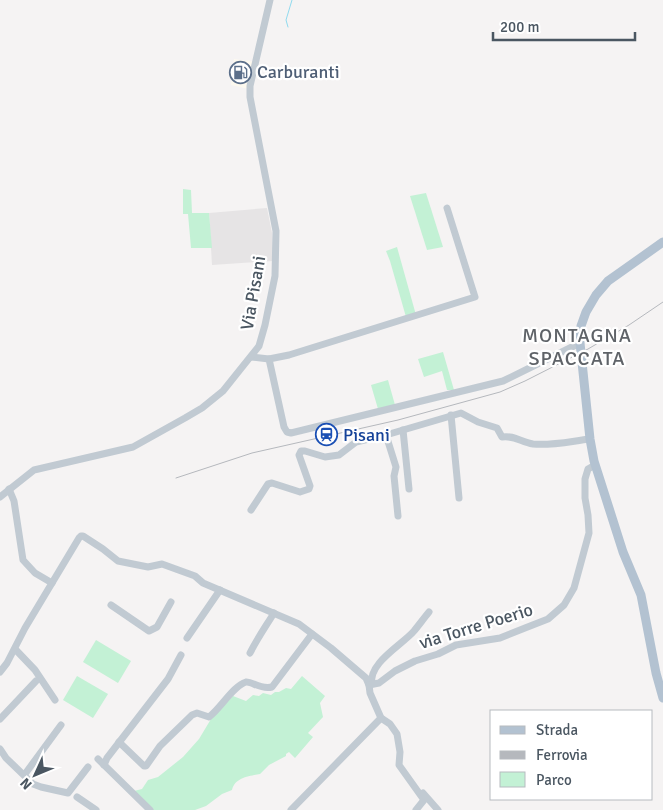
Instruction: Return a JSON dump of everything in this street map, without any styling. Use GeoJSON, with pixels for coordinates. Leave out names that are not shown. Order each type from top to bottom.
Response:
{"type":"FeatureCollection","features":[{"type":"Feature","properties":{"kind":"main road"},"geometry":{"type":"LineString","coordinates":[[663,242],[608,282],[596,295],[586,312],[581,326],[580,343],[590,439],[595,465],[623,552],[641,595],[651,650],[663,698]]}},
{"type":"Feature","properties":{"kind":"street","name":"Via Pisani"},"geometry":{"type":"LineString","coordinates":[[0,497],[34,470],[134,447],[202,408],[223,391],[258,346],[265,325],[275,276],[276,231],[250,97],[250,86],[270,0]]}},
{"type":"Feature","properties":{"kind":"street"},"geometry":{"type":"LineString","coordinates":[[251,357],[269,359],[290,355],[476,297],[447,208]]}},
{"type":"Feature","properties":{"kind":"street"},"geometry":{"type":"LineString","coordinates":[[269,359],[284,427],[287,432],[291,433],[503,381],[580,343]]}},
{"type":"Feature","properties":{"kind":"street"},"geometry":{"type":"LineString","coordinates":[[251,510],[268,484],[272,483],[300,492],[309,489],[310,486],[300,455],[301,451],[305,450],[325,457],[339,455],[356,442],[461,413],[478,422],[497,428],[502,437],[515,437],[529,443],[538,444],[590,439]]}},
{"type":"Feature","properties":{"kind":"street"},"geometry":{"type":"LineString","coordinates":[[451,416],[458,498]]}},
{"type":"Feature","properties":{"kind":"street"},"geometry":{"type":"LineString","coordinates":[[403,430],[409,488]]}},
{"type":"Feature","properties":{"kind":"street"},"geometry":{"type":"LineString","coordinates":[[386,435],[396,467],[394,476],[398,516]]}},
{"type":"Feature","properties":{"kind":"street","name":"via Torre Poerio"},"geometry":{"type":"LineString","coordinates":[[371,685],[382,681],[401,667],[438,654],[456,645],[500,638],[548,619],[564,605],[574,588],[589,533],[585,479],[588,469],[595,465]]}},
{"type":"Feature","properties":{"kind":"street"},"geometry":{"type":"LineString","coordinates":[[9,489],[14,501],[23,560],[35,573],[52,583]]}},
{"type":"Feature","properties":{"kind":"street"},"geometry":{"type":"LineString","coordinates":[[0,672],[81,536],[103,549],[118,561],[148,566],[162,564],[195,576],[220,590],[299,624],[354,667],[371,685]]}},
{"type":"Feature","properties":{"kind":"street"},"geometry":{"type":"LineString","coordinates":[[187,638],[220,590]]}},
{"type":"Feature","properties":{"kind":"street"},"geometry":{"type":"LineString","coordinates":[[111,606],[149,631],[157,627],[171,602]]}},
{"type":"Feature","properties":{"kind":"street"},"geometry":{"type":"LineString","coordinates":[[416,810],[424,800],[399,765],[400,752],[395,729],[381,718],[370,693],[371,679],[375,668],[414,631],[429,612]]}},
{"type":"Feature","properties":{"kind":"street"},"geometry":{"type":"LineString","coordinates":[[250,654],[274,613]]}},
{"type":"Feature","properties":{"kind":"street"},"geometry":{"type":"LineString","coordinates":[[119,742],[146,766],[160,746],[192,715],[197,713],[208,717],[225,702],[236,688],[245,683],[249,682],[260,688],[272,688],[312,634]]}},
{"type":"Feature","properties":{"kind":"street"},"geometry":{"type":"LineString","coordinates":[[15,649],[33,668],[55,700]]}},
{"type":"Feature","properties":{"kind":"street"},"geometry":{"type":"LineString","coordinates":[[104,766],[107,758],[168,679],[180,655]]}},
{"type":"Feature","properties":{"kind":"street"},"geometry":{"type":"LineString","coordinates":[[0,719],[36,681]]}},
{"type":"Feature","properties":{"kind":"street"},"geometry":{"type":"LineString","coordinates":[[290,810],[381,718]]}},
{"type":"Feature","properties":{"kind":"street"},"geometry":{"type":"LineString","coordinates":[[25,774],[61,725]]}},
{"type":"Feature","properties":{"kind":"street"},"geometry":{"type":"LineString","coordinates":[[0,749],[6,758],[25,774],[33,784],[68,793],[88,767]]}},
{"type":"Feature","properties":{"kind":"street"},"geometry":{"type":"LineString","coordinates":[[399,758],[408,774],[438,810]]}},
{"type":"Feature","properties":{"kind":"street"},"geometry":{"type":"LineString","coordinates":[[98,759],[150,810]]}},
{"type":"Feature","properties":{"kind":"street"},"geometry":{"type":"LineString","coordinates":[[77,797],[96,810]]}},
{"type":"Feature","properties":{"kind":"shaded area"},"geometry":{"type":"Polygon","coordinates":[[[234,59],[255,62],[249,89],[231,85],[234,59]]]}},
{"type":"Feature","properties":{"kind":"shaded area"},"geometry":{"type":"Polygon","coordinates":[[[267,208],[272,233],[273,261],[212,265],[209,213],[267,208]]]}},
{"type":"Feature","properties":{"kind":"green space"},"geometry":{"type":"Polygon","coordinates":[[[183,189],[191,190],[192,213],[209,213],[212,248],[191,248],[188,214],[183,214],[183,189]]]}},
{"type":"Feature","properties":{"kind":"green space"},"geometry":{"type":"Polygon","coordinates":[[[426,193],[443,247],[427,250],[410,196],[426,193]]]}},
{"type":"Feature","properties":{"kind":"green space"},"geometry":{"type":"Polygon","coordinates":[[[397,247],[416,315],[406,317],[386,251],[397,247]]]}},
{"type":"Feature","properties":{"kind":"green space"},"geometry":{"type":"Polygon","coordinates":[[[443,352],[454,390],[447,390],[442,371],[424,377],[418,359],[443,352]]]}},
{"type":"Feature","properties":{"kind":"green space"},"geometry":{"type":"Polygon","coordinates":[[[388,380],[395,405],[378,409],[371,385],[388,380]]]}},
{"type":"Feature","properties":{"kind":"green space"},"geometry":{"type":"Polygon","coordinates":[[[96,640],[131,661],[118,683],[83,662],[96,640]]]}},
{"type":"Feature","properties":{"kind":"green space"},"geometry":{"type":"Polygon","coordinates":[[[77,676],[108,694],[93,718],[63,700],[77,676]]]}},
{"type":"Feature","properties":{"kind":"green space"},"geometry":{"type":"Polygon","coordinates":[[[302,676],[325,696],[320,703],[323,717],[308,733],[313,737],[295,758],[289,752],[286,756],[269,765],[260,774],[236,782],[232,790],[222,794],[206,806],[195,810],[152,810],[134,791],[142,789],[148,780],[158,777],[183,757],[199,739],[211,719],[233,696],[246,701],[253,695],[259,696],[263,693],[271,695],[286,688],[291,689],[302,676]]]}},
{"type":"Feature","properties":{"kind":"waterway"},"geometry":{"type":"LineString","coordinates":[[288,27],[286,20],[292,0]]}},
{"type":"Feature","properties":{"kind":"railway"},"geometry":{"type":"LineString","coordinates":[[176,478],[252,453],[398,420],[500,392],[588,349],[663,302]]}},
{"type":"Feature","properties":{"kind":"place","name":"Carburanti"},"geometry":{"type":"Point","coordinates":[241,72]}},
{"type":"Feature","properties":{"kind":"place","name":"Pisani"},"geometry":{"type":"Point","coordinates":[327,435]}},
{"type":"Feature","properties":{"kind":"district","name":"MONTAGNA SPACCATA"},"geometry":{"type":"Point","coordinates":[577,346]}}]}
